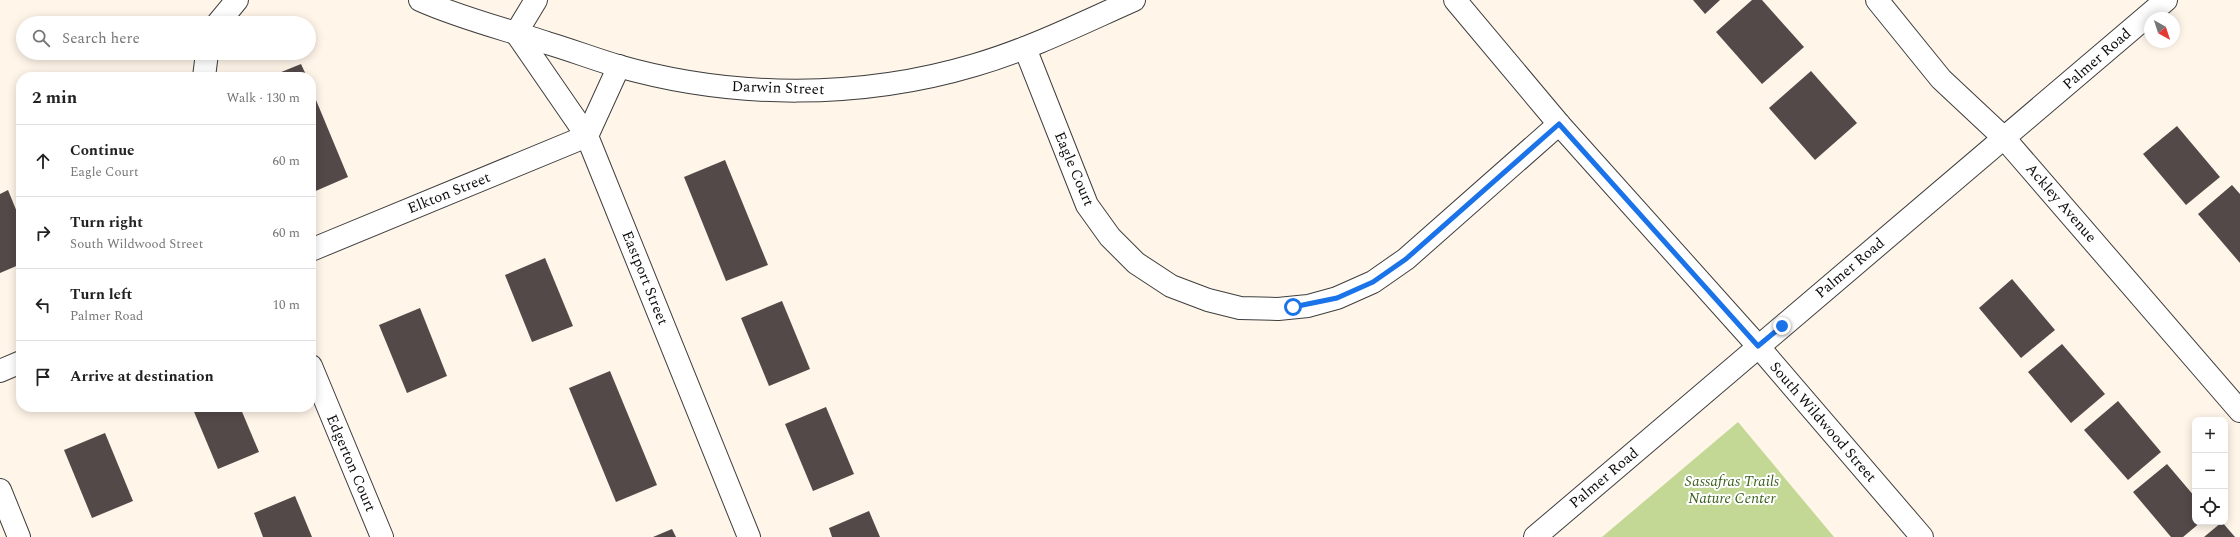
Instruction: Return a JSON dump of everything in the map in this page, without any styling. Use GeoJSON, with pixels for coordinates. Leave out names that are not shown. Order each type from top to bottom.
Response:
{"type":"FeatureCollection","features":[{"type":"Feature","properties":{"kind":"street"},"geometry":{"type":"LineString","coordinates":[[224,16],[237,0]]}},
{"type":"Feature","properties":{"kind":"street","name":"Darwin Street"},"geometry":{"type":"LineString","coordinates":[[420,0],[619,66],[671,78],[723,86],[780,91],[829,90],[878,86],[927,77],[976,65],[1025,48],[1134,0]]}},
{"type":"Feature","properties":{"kind":"street"},"geometry":{"type":"LineString","coordinates":[[516,32],[536,0]]}},
{"type":"Feature","properties":{"kind":"street","name":"South Wildwood Street"},"geometry":{"type":"LineString","coordinates":[[1455,0],[1559,124],[1758,346],[1922,537]]}},
{"type":"Feature","properties":{"kind":"street","name":"Ackley Avenue"},"geometry":{"type":"LineString","coordinates":[[1877,0],[1941,79],[2004,138],[2240,411]]}},
{"type":"Feature","properties":{"kind":"street","name":"Palmer Road"},"geometry":{"type":"LineString","coordinates":[[1535,537],[2166,0]]}},
{"type":"Feature","properties":{"kind":"street","name":"Eastport Street"},"geometry":{"type":"LineString","coordinates":[[516,32],[587,136],[750,537]]}},
{"type":"Feature","properties":{"kind":"street","name":"Eagle Court"},"geometry":{"type":"LineString","coordinates":[[1025,48],[1087,205],[1110,237],[1136,263],[1171,286],[1208,300],[1240,308],[1278,309],[1308,306],[1337,298],[1373,282],[1406,259],[1559,124]]}},
{"type":"Feature","properties":{"kind":"street"},"geometry":{"type":"LineString","coordinates":[[205,72],[206,60]]}},
{"type":"Feature","properties":{"kind":"street"},"geometry":{"type":"LineString","coordinates":[[587,136],[619,66]]}},
{"type":"Feature","properties":{"kind":"street","name":"Elkton Street"},"geometry":{"type":"LineString","coordinates":[[316,248],[587,136]]}},
{"type":"Feature","properties":{"kind":"street"},"geometry":{"type":"LineString","coordinates":[[0,371],[16,364]]}},
{"type":"Feature","properties":{"kind":"street","name":"Edgerton Court"},"geometry":{"type":"LineString","coordinates":[[316,378],[382,537]]}},
{"type":"Feature","properties":{"kind":"street"},"geometry":{"type":"LineString","coordinates":[[0,490],[19,537]]}},
{"type":"Feature","properties":{"kind":"green space","name":"Sassafras Trails Nature Center"},"geometry":{"type":"Polygon","coordinates":[[[1738,422],[1834,537],[1602,537],[1738,422]]]}},
{"type":"Feature","properties":{"kind":"building"},"geometry":{"type":"Polygon","coordinates":[[[1693,0],[1720,0],[1705,14],[1693,0]]]}},
{"type":"Feature","properties":{"kind":"building"},"geometry":{"type":"Polygon","coordinates":[[[1752,0],[1762,0],[1804,47],[1762,84],[1716,32],[1752,0]]]}},
{"type":"Feature","properties":{"kind":"building"},"geometry":{"type":"Polygon","coordinates":[[[301,64],[305,72],[281,72],[301,64]]]}},
{"type":"Feature","properties":{"kind":"building"},"geometry":{"type":"Polygon","coordinates":[[[1811,71],[1857,123],[1815,160],[1769,108],[1811,71]]]}},
{"type":"Feature","properties":{"kind":"building"},"geometry":{"type":"Polygon","coordinates":[[[316,100],[348,177],[316,191],[316,100]]]}},
{"type":"Feature","properties":{"kind":"building"},"geometry":{"type":"Polygon","coordinates":[[[2177,126],[2220,177],[2186,205],[2143,154],[2177,126]]]}},
{"type":"Feature","properties":{"kind":"building"},"geometry":{"type":"Polygon","coordinates":[[[725,160],[768,265],[726,281],[684,177],[725,160]]]}},
{"type":"Feature","properties":{"kind":"building"},"geometry":{"type":"Polygon","coordinates":[[[2232,185],[2240,194],[2240,263],[2198,214],[2232,185]]]}},
{"type":"Feature","properties":{"kind":"building"},"geometry":{"type":"Polygon","coordinates":[[[8,190],[16,210],[16,266],[0,273],[0,194],[8,190]]]}},
{"type":"Feature","properties":{"kind":"building"},"geometry":{"type":"Polygon","coordinates":[[[545,258],[573,326],[532,342],[505,275],[545,258]]]}},
{"type":"Feature","properties":{"kind":"building"},"geometry":{"type":"Polygon","coordinates":[[[2012,279],[2055,330],[2021,358],[1979,308],[2012,279]]]}},
{"type":"Feature","properties":{"kind":"building"},"geometry":{"type":"Polygon","coordinates":[[[782,301],[810,369],[769,386],[741,318],[782,301]]]}},
{"type":"Feature","properties":{"kind":"building"},"geometry":{"type":"Polygon","coordinates":[[[420,308],[447,376],[407,393],[379,325],[420,308]]]}},
{"type":"Feature","properties":{"kind":"building"},"geometry":{"type":"Polygon","coordinates":[[[2062,344],[2105,394],[2071,423],[2028,372],[2062,344]]]}},
{"type":"Feature","properties":{"kind":"building"},"geometry":{"type":"Polygon","coordinates":[[[610,371],[657,485],[616,502],[569,388],[610,371]]]}},
{"type":"Feature","properties":{"kind":"building"},"geometry":{"type":"Polygon","coordinates":[[[2118,401],[2161,452],[2128,480],[2084,430],[2118,401]]]}},
{"type":"Feature","properties":{"kind":"building"},"geometry":{"type":"Polygon","coordinates":[[[826,407],[854,474],[813,491],[785,424],[826,407]]]}},
{"type":"Feature","properties":{"kind":"building"},"geometry":{"type":"Polygon","coordinates":[[[194,412],[242,412],[259,452],[218,469],[194,412]]]}},
{"type":"Feature","properties":{"kind":"building"},"geometry":{"type":"Polygon","coordinates":[[[105,433],[133,501],[92,518],[64,450],[105,433]]]}},
{"type":"Feature","properties":{"kind":"building"},"geometry":{"type":"Polygon","coordinates":[[[2167,464],[2192,493],[2192,525],[2197,525],[2183,537],[2171,537],[2133,492],[2167,464]]]}},
{"type":"Feature","properties":{"kind":"building"},"geometry":{"type":"Polygon","coordinates":[[[295,496],[312,537],[263,537],[254,513],[295,496]]]}},
{"type":"Feature","properties":{"kind":"building"},"geometry":{"type":"Polygon","coordinates":[[[869,511],[880,537],[832,537],[829,528],[869,511]]]}},
{"type":"Feature","properties":{"kind":"building"},"geometry":{"type":"Polygon","coordinates":[[[2218,525],[2225,525],[2235,537],[2204,537],[2218,525]]]}},
{"type":"Feature","properties":{"kind":"building"},"geometry":{"type":"Polygon","coordinates":[[[672,529],[676,537],[653,537],[672,529]]]}},
{"type":"Feature","properties":{"kind":"route"},"geometry":{"type":"LineString","coordinates":[[1293,307],[1308,306],[1337,298],[1373,282],[1406,259],[1559,124],[1758,346],[1782,326]]}}]}
